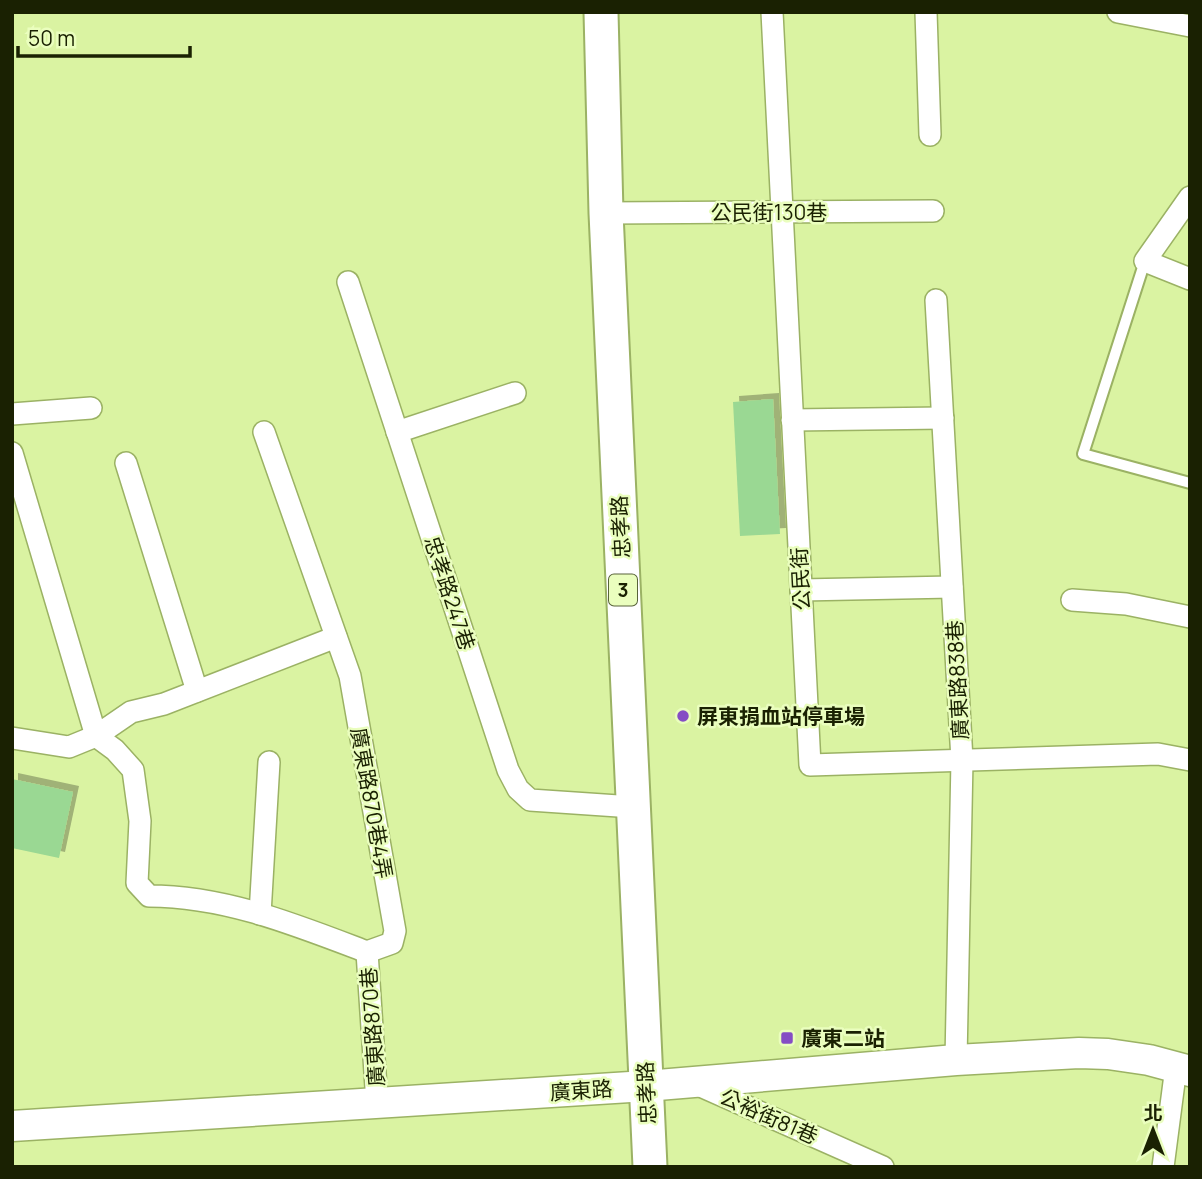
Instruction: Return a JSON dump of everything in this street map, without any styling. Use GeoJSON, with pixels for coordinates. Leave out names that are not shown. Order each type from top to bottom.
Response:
{"type":"FeatureCollection","features":[{"type":"Feature","properties":{"kind":"main road","name":"忠孝路"},"geometry":{"type":"LineString","coordinates":[[601,12],[606,213],[650,1167]]}},
{"type":"Feature","properties":{"kind":"street","name":"公民街"},"geometry":{"type":"LineString","coordinates":[[772,12],[810,765],[1158,754],[1190,760]]}},
{"type":"Feature","properties":{"kind":"street"},"geometry":{"type":"LineString","coordinates":[[926,12],[930,135]]}},
{"type":"Feature","properties":{"kind":"street"},"geometry":{"type":"LineString","coordinates":[[1118,12],[1190,26]]}},
{"type":"Feature","properties":{"kind":"street"},"geometry":{"type":"LineString","coordinates":[[1190,197],[1145,261],[1190,279]]}},
{"type":"Feature","properties":{"kind":"street","name":"公民街130巷"},"geometry":{"type":"LineString","coordinates":[[606,213],[933,211]]}},
{"type":"Feature","properties":{"kind":"street","name":"忠孝路247巷"},"geometry":{"type":"LineString","coordinates":[[348,282],[508,770],[518,789],[530,800],[633,807]]}},
{"type":"Feature","properties":{"kind":"street","name":"廣東路838巷"},"geometry":{"type":"LineString","coordinates":[[936,300],[962,760],[956,1060]]}},
{"type":"Feature","properties":{"kind":"street"},"geometry":{"type":"LineString","coordinates":[[397,432],[515,393]]}},
{"type":"Feature","properties":{"kind":"street"},"geometry":{"type":"LineString","coordinates":[[12,414],[91,408]]}},
{"type":"Feature","properties":{"kind":"street"},"geometry":{"type":"LineString","coordinates":[[792,420],[943,418]]}},
{"type":"Feature","properties":{"kind":"street","name":"廣東路870巷4弄"},"geometry":{"type":"LineString","coordinates":[[264,432],[350,676],[395,931],[392,943],[367,951]]}},
{"type":"Feature","properties":{"kind":"street"},"geometry":{"type":"LineString","coordinates":[[12,453],[20,505],[96,736],[115,750],[133,770],[140,821],[137,883],[149,896],[180,896],[216,902],[288,922],[367,951]]}},
{"type":"Feature","properties":{"kind":"street"},"geometry":{"type":"LineString","coordinates":[[126,463],[197,691]]}},
{"type":"Feature","properties":{"kind":"street"},"geometry":{"type":"LineString","coordinates":[[801,590],[952,587]]}},
{"type":"Feature","properties":{"kind":"street"},"geometry":{"type":"LineString","coordinates":[[1072,600],[1126,604],[1190,617]]}},
{"type":"Feature","properties":{"kind":"street"},"geometry":{"type":"LineString","coordinates":[[12,738],[69,747],[96,736],[131,712],[164,704],[335,637]]}},
{"type":"Feature","properties":{"kind":"street"},"geometry":{"type":"LineString","coordinates":[[260,914],[269,762]]}},
{"type":"Feature","properties":{"kind":"street","name":"廣東路870巷"},"geometry":{"type":"LineString","coordinates":[[367,951],[377,1103]]}},
{"type":"Feature","properties":{"kind":"street","name":"廣東路"},"geometry":{"type":"LineString","coordinates":[[12,1126],[694,1083],[956,1060],[1108,1054],[1183,1069]]}},
{"type":"Feature","properties":{"kind":"street"},"geometry":{"type":"LineString","coordinates":[[1164,1167],[1183,1069]]}},
{"type":"Feature","properties":{"kind":"street","name":"公裕街81巷"},"geometry":{"type":"LineString","coordinates":[[694,1083],[883,1167]]}},
{"type":"Feature","properties":{"kind":"lane"},"geometry":{"type":"LineString","coordinates":[[1145,261],[1083,454],[1190,483]]}},
{"type":"Feature","properties":{"kind":"building"},"geometry":{"type":"Polygon","coordinates":[[[773,399],[780,534],[740,536],[733,402],[773,399]]]}},
{"type":"Feature","properties":{"kind":"building"},"geometry":{"type":"Polygon","coordinates":[[[12,779],[73,792],[59,858],[12,848],[12,779]]]}},
{"type":"Feature","properties":{"kind":"place","name":"屏東捐血站停車場"},"geometry":{"type":"Point","coordinates":[683,716]}},
{"type":"Feature","properties":{"kind":"place","name":"廣東二站"},"geometry":{"type":"Point","coordinates":[787,1038]}}]}
